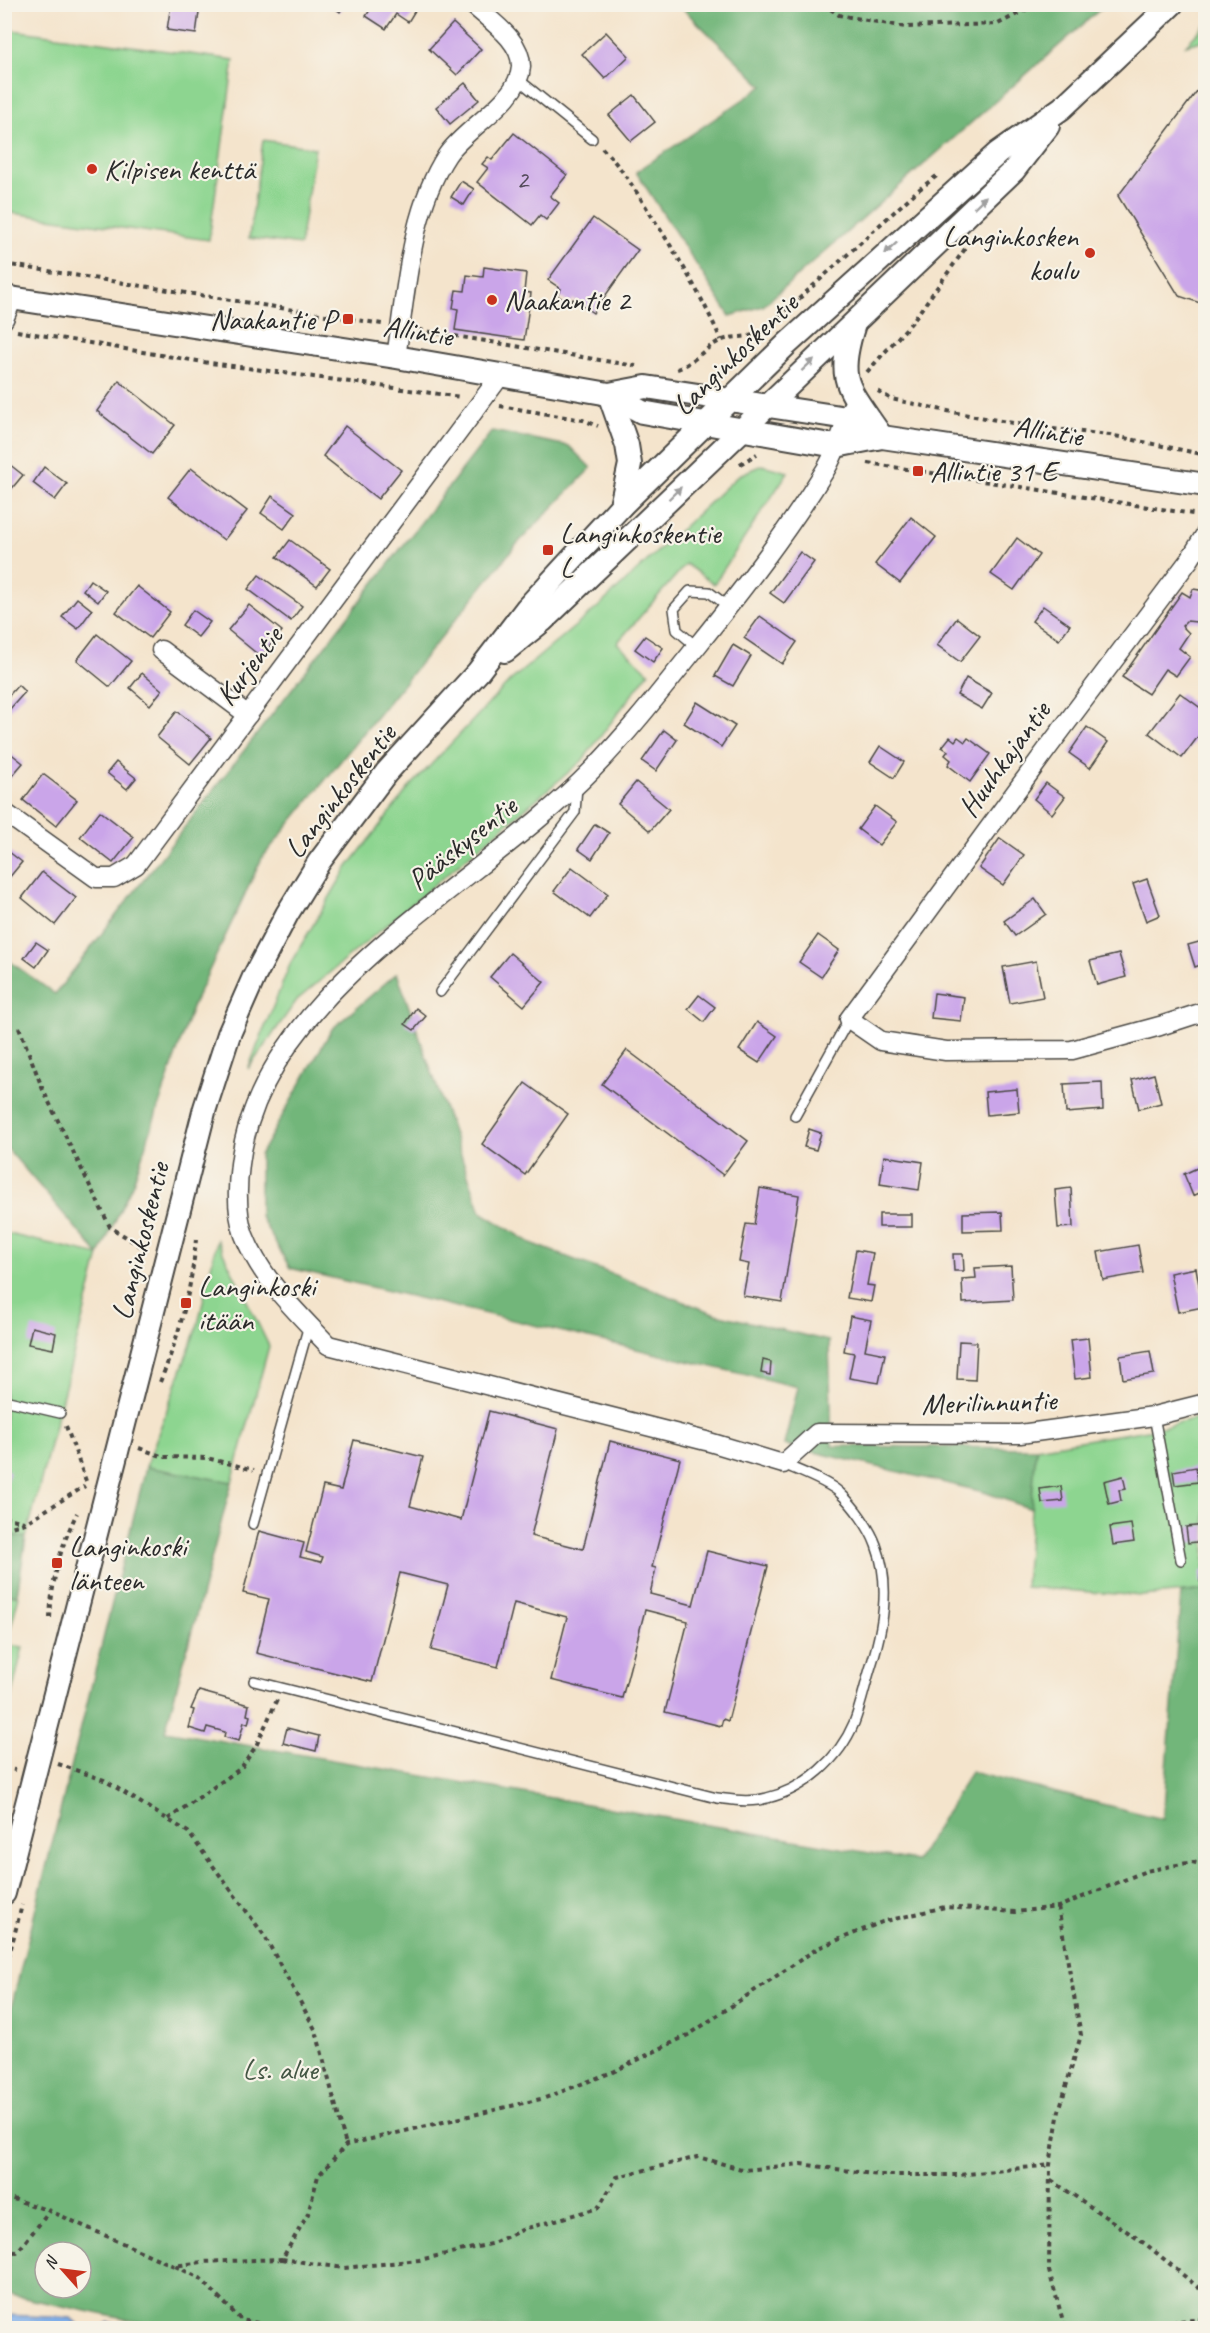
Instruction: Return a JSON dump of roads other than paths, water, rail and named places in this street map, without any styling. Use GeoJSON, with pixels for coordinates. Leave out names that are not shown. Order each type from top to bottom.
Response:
{"type":"FeatureCollection","features":[{"type":"Feature","properties":{"kind":"street"},"geometry":{"type":"LineString","coordinates":[[396,357],[415,235],[433,182],[446,157],[462,135],[508,95],[519,80],[519,54],[508,37],[472,4]]}},
{"type":"Feature","properties":{"kind":"street","name":"Langinkoskentie"},"geometry":{"type":"LineString","coordinates":[[4,1893],[205,1108],[229,1034],[260,966],[319,861],[386,773],[478,672],[527,608],[621,506],[729,400],[934,209],[998,153],[1062,108],[1172,4]]}},
{"type":"Feature","properties":{"kind":"street","name":"Langinkoskentie"},"geometry":{"type":"LineString","coordinates":[[478,672],[542,621],[1014,170],[1062,108]]}},
{"type":"Feature","properties":{"kind":"street","name":"Allintie"},"geometry":{"type":"LineString","coordinates":[[10,311],[396,357],[609,394],[642,412],[836,446],[882,437],[1206,485]]}},
{"type":"Feature","properties":{"kind":"street"},"geometry":{"type":"LineString","coordinates":[[854,323],[844,355],[844,370],[882,437]]}},
{"type":"Feature","properties":{"kind":"street","name":"Kurjentie"},"geometry":{"type":"LineString","coordinates":[[4,812],[96,878],[114,878],[136,865],[501,375]]}},
{"type":"Feature","properties":{"kind":"street","name":"Allintie"},"geometry":{"type":"LineString","coordinates":[[609,394],[646,387],[766,406],[860,395]]}},
{"type":"Feature","properties":{"kind":"street"},"geometry":{"type":"LineString","coordinates":[[609,394],[627,445],[630,464],[621,506]]}},
{"type":"Feature","properties":{"kind":"street","name":"Pääskysentie"},"geometry":{"type":"LineString","coordinates":[[783,1464],[706,1441],[328,1345],[262,1270],[243,1233],[237,1191],[242,1144],[259,1091],[290,1039],[330,992],[517,837],[578,783],[657,697],[729,607],[827,467],[860,395]]}},
{"type":"Feature","properties":{"kind":"street","name":"Huuhkajantie"},"geometry":{"type":"LineString","coordinates":[[849,1019],[1190,559],[1206,533]]}},
{"type":"Feature","properties":{"kind":"street"},"geometry":{"type":"LineString","coordinates":[[161,650],[248,715]]}},
{"type":"Feature","properties":{"kind":"street"},"geometry":{"type":"LineString","coordinates":[[849,1019],[881,1041],[946,1051],[1072,1050],[1206,1011]]}},
{"type":"Feature","properties":{"kind":"street","name":"Merilinnuntie"},"geometry":{"type":"LineString","coordinates":[[783,1464],[817,1433],[1020,1434],[1154,1416],[1206,1403]]}},
{"type":"Feature","properties":{"kind":"lane"},"geometry":{"type":"LineString","coordinates":[[519,80],[592,139]]}},
{"type":"Feature","properties":{"kind":"lane"},"geometry":{"type":"LineString","coordinates":[[697,647],[677,630],[674,609],[690,591],[709,592],[729,607]]}},
{"type":"Feature","properties":{"kind":"lane"},"geometry":{"type":"LineString","coordinates":[[440,992],[574,812],[578,783]]}},
{"type":"Feature","properties":{"kind":"lane","name":"Huuhkajantie"},"geometry":{"type":"LineString","coordinates":[[795,1116],[849,1019]]}},
{"type":"Feature","properties":{"kind":"lane"},"geometry":{"type":"LineString","coordinates":[[253,1524],[309,1325]]}},
{"type":"Feature","properties":{"kind":"lane"},"geometry":{"type":"LineString","coordinates":[[4,1400],[60,1413]]}},
{"type":"Feature","properties":{"kind":"lane"},"geometry":{"type":"LineString","coordinates":[[1154,1416],[1181,1560]]}},
{"type":"Feature","properties":{"kind":"lane"},"geometry":{"type":"LineString","coordinates":[[254,1681],[717,1798],[747,1801],[767,1798],[789,1790],[810,1779],[828,1762],[841,1747],[854,1723],[881,1633],[884,1588],[876,1545],[840,1492],[783,1464]]}},
{"type":"Feature","properties":{"kind":"water"},"geometry":{"type":"Polygon","coordinates":[[[5,2315],[71,2318],[80,2326],[100,2328],[5,2328],[5,2315]]]}},
{"type":"Feature","properties":{"kind":"water"},"geometry":{"type":"Polygon","coordinates":[[[109,2322],[133,2328],[100,2328],[109,2322]]]}},
{"type":"Feature","properties":{"kind":"place","name":"Kilpisen kenttä"},"geometry":{"type":"Point","coordinates":[92,169]}},
{"type":"Feature","properties":{"kind":"place","name":"Langinkosken koulu"},"geometry":{"type":"Point","coordinates":[1090,253]}},
{"type":"Feature","properties":{"kind":"place","name":"Naakantie 2"},"geometry":{"type":"Point","coordinates":[492,300]}},
{"type":"Feature","properties":{"kind":"place","name":"Naakantie P"},"geometry":{"type":"Point","coordinates":[348,319]}},
{"type":"Feature","properties":{"kind":"place","name":"Allintie 31 E"},"geometry":{"type":"Point","coordinates":[918,471]}},
{"type":"Feature","properties":{"kind":"place","name":"Langinkoskentie L"},"geometry":{"type":"Point","coordinates":[548,550]}},
{"type":"Feature","properties":{"kind":"place","name":"Langinkoski itään"},"geometry":{"type":"Point","coordinates":[186,1303]}},
{"type":"Feature","properties":{"kind":"place","name":"Langinkoski länteen"},"geometry":{"type":"Point","coordinates":[57,1563]}},
{"type":"Feature","properties":{"kind":"park label","name":"Ls. alue"},"geometry":{"type":"Point","coordinates":[280,2069]}}]}
